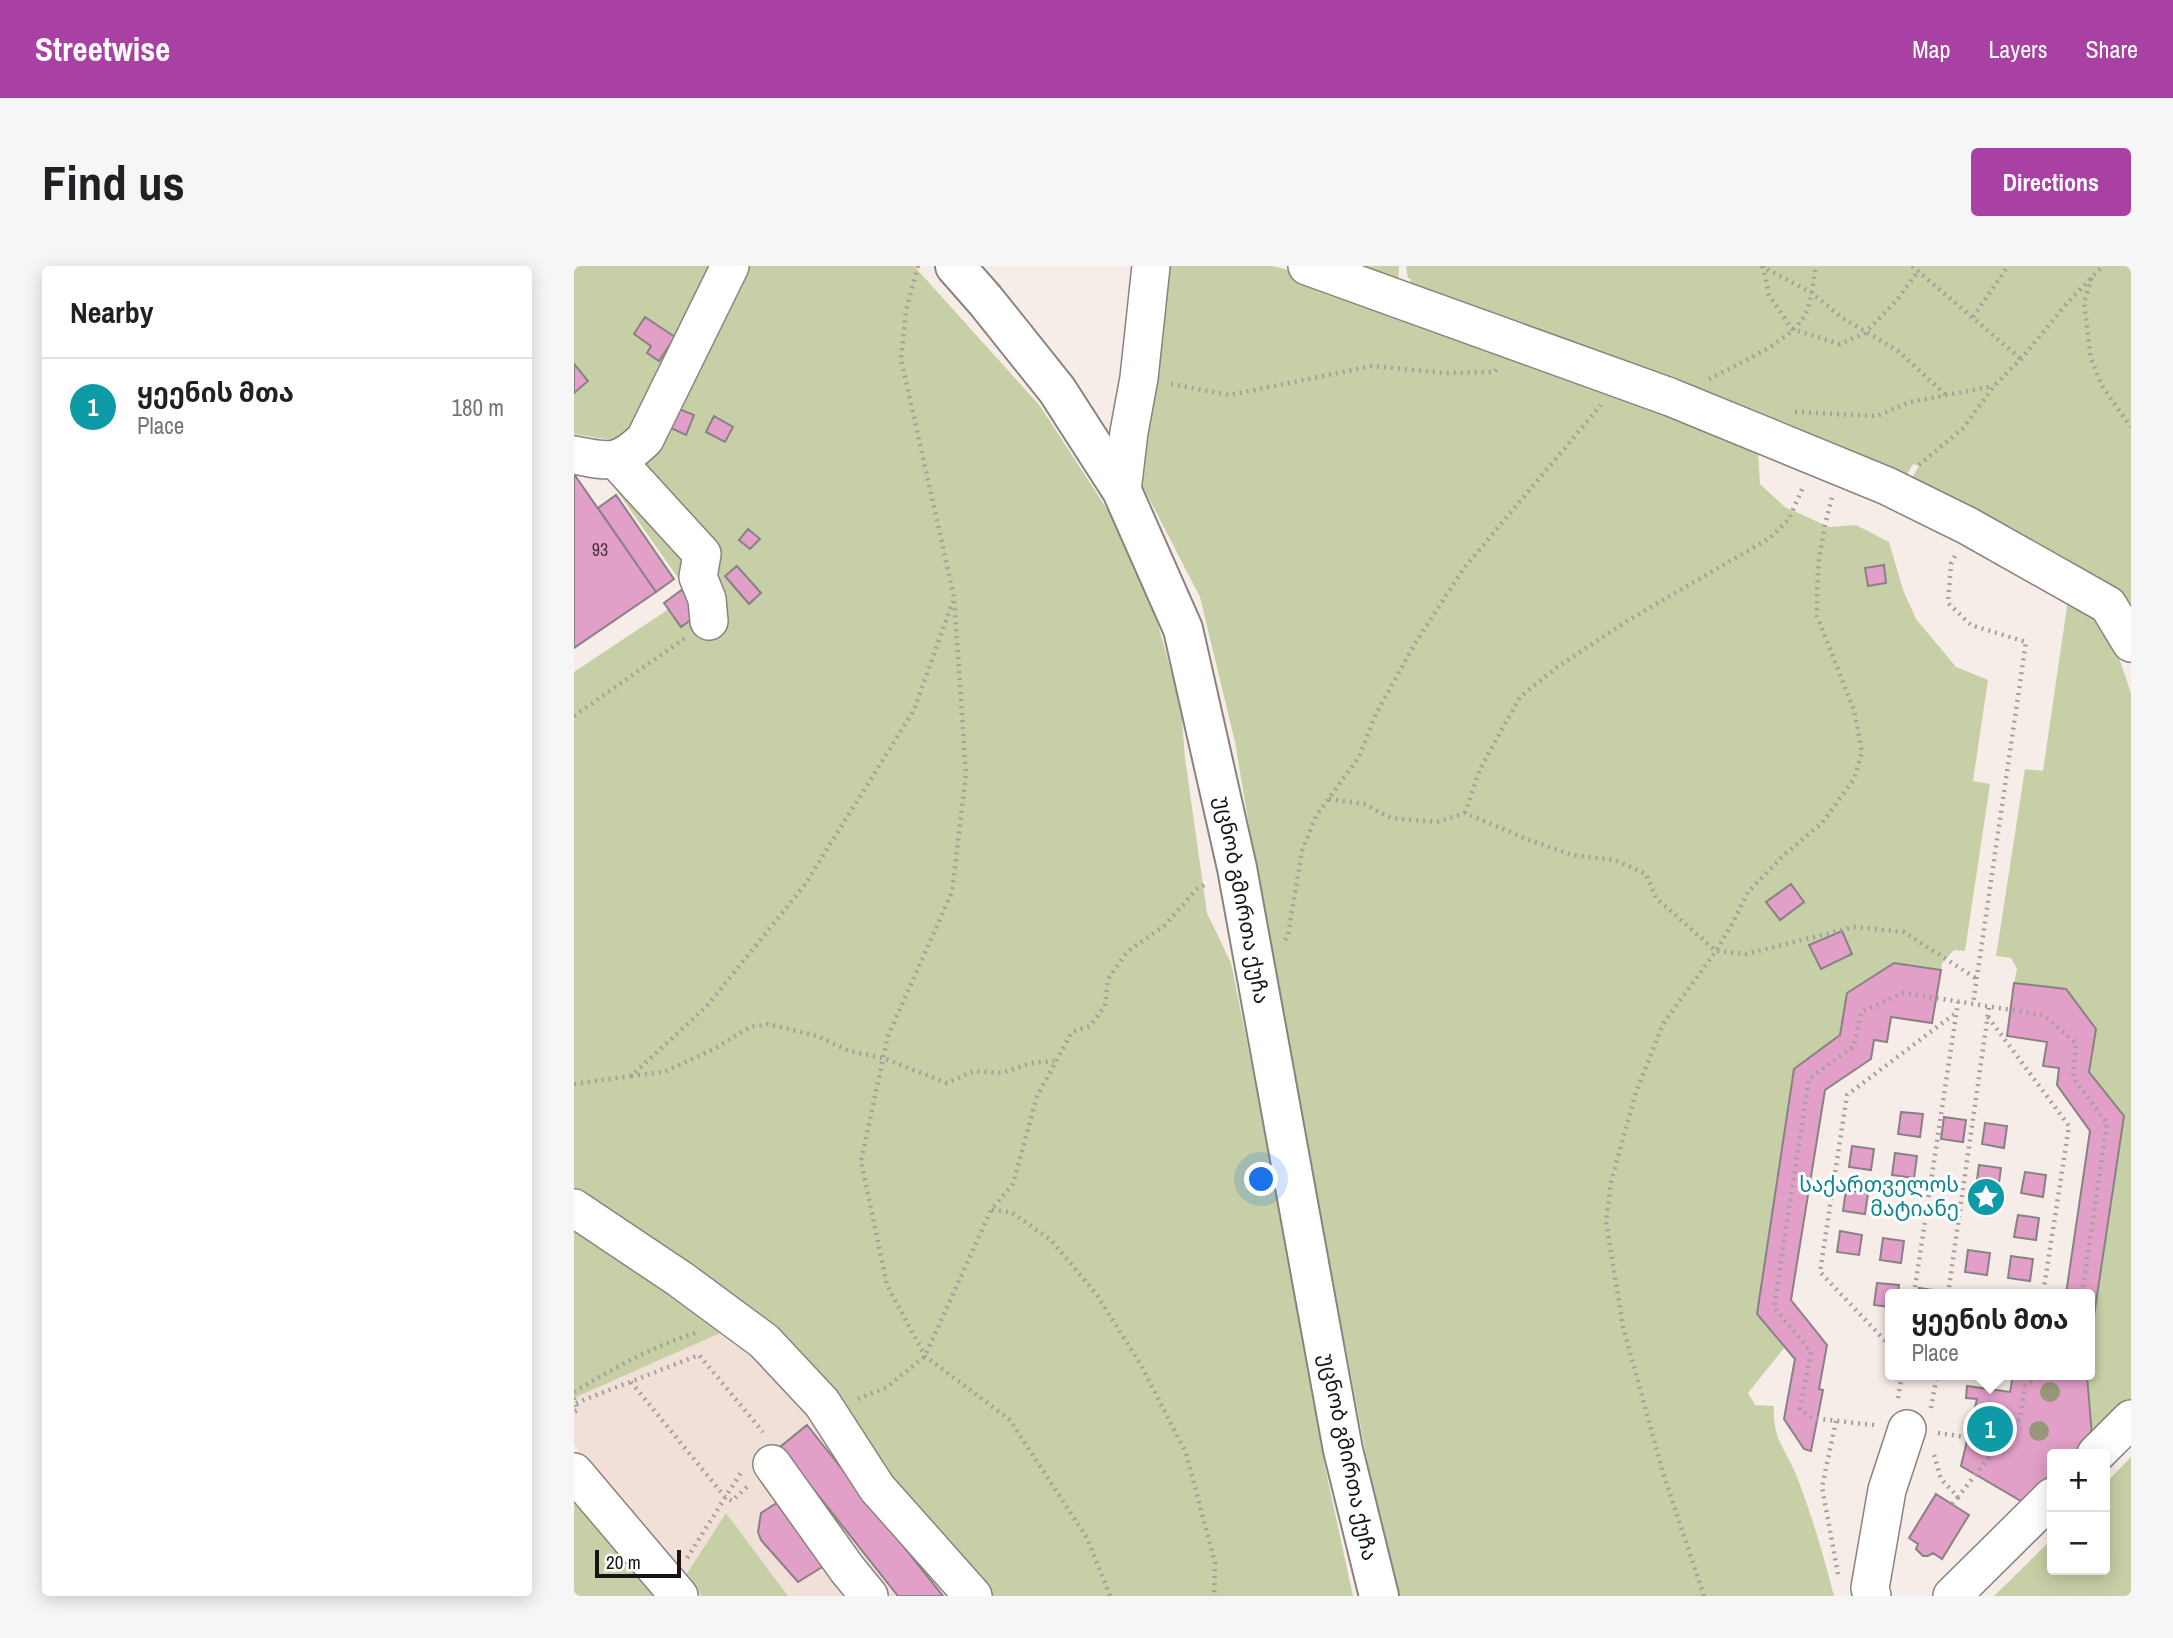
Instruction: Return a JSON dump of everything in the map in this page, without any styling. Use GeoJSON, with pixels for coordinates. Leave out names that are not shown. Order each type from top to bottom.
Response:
{"type":"FeatureCollection","features":[{"type":"Feature","properties":{"kind":"main road","name":"უცნობ გმირთა ქუჩა"},"geometry":{"type":"LineString","coordinates":[[955,266],[1057,390],[1122,491],[1183,629],[1237,868],[1343,1450],[1379,1596]]}},
{"type":"Feature","properties":{"kind":"street"},"geometry":{"type":"LineString","coordinates":[[574,455],[616,460],[629,454],[645,439],[730,266]]}},
{"type":"Feature","properties":{"kind":"street"},"geometry":{"type":"LineString","coordinates":[[1122,491],[1139,377],[1151,266]]}},
{"type":"Feature","properties":{"kind":"street"},"geometry":{"type":"LineString","coordinates":[[1307,266],[1670,397],[1901,493],[1968,526],[2108,605],[2131,643]]}},
{"type":"Feature","properties":{"kind":"street"},"geometry":{"type":"LineString","coordinates":[[616,460],[702,554],[698,577],[707,599],[709,621]]}},
{"type":"Feature","properties":{"kind":"street"},"geometry":{"type":"LineString","coordinates":[[574,1208],[680,1279],[764,1341],[822,1403],[877,1488],[973,1596]]}},
{"type":"Feature","properties":{"kind":"street"},"geometry":{"type":"LineString","coordinates":[[2101,1449],[2131,1419]]}},
{"type":"Feature","properties":{"kind":"street"},"geometry":{"type":"LineString","coordinates":[[1872,1596],[1870,1588],[1887,1490],[1919,1424]]}},
{"type":"Feature","properties":{"kind":"street"},"geometry":{"type":"LineString","coordinates":[[758,1457],[869,1596]]}},
{"type":"Feature","properties":{"kind":"street"},"geometry":{"type":"LineString","coordinates":[[574,1472],[680,1596]]}},
{"type":"Feature","properties":{"kind":"street"},"geometry":{"type":"LineString","coordinates":[[1952,1596],[2047,1502]]}},
{"type":"Feature","properties":{"kind":"path"},"geometry":{"type":"LineString","coordinates":[[918,266],[906,311],[901,359],[954,597],[966,774],[952,892],[888,1036],[861,1161],[887,1285],[925,1356],[1010,1420],[1087,1538],[1110,1596]]}},
{"type":"Feature","properties":{"kind":"path"},"geometry":{"type":"LineString","coordinates":[[1762,266],[1812,293],[1841,317],[1898,351],[1946,395]]}},
{"type":"Feature","properties":{"kind":"path"},"geometry":{"type":"LineString","coordinates":[[1762,266],[1769,295],[1792,330],[1840,344],[1865,333],[1896,300],[1918,271]]}},
{"type":"Feature","properties":{"kind":"path"},"geometry":{"type":"LineString","coordinates":[[1670,397],[1708,380],[1774,344],[1792,330],[1805,315],[1816,266]]}},
{"type":"Feature","properties":{"kind":"path"},"geometry":{"type":"LineString","coordinates":[[1912,266],[2021,359]]}},
{"type":"Feature","properties":{"kind":"path"},"geometry":{"type":"LineString","coordinates":[[1973,317],[2008,266]]}},
{"type":"Feature","properties":{"kind":"path"},"geometry":{"type":"LineString","coordinates":[[1901,493],[1919,466],[1963,428],[1994,386],[2103,266]]}},
{"type":"Feature","properties":{"kind":"path"},"geometry":{"type":"LineString","coordinates":[[2092,277],[2084,302],[2091,359],[2102,386],[2131,427]]}},
{"type":"Feature","properties":{"kind":"path"},"geometry":{"type":"LineString","coordinates":[[1139,377],[1230,395],[1372,366],[1445,373],[1495,372],[1517,340]]}},
{"type":"Feature","properties":{"kind":"path"},"geometry":{"type":"LineString","coordinates":[[1259,983],[1288,935],[1303,851],[1316,816],[1359,757],[1376,714],[1414,645],[1464,568],[1622,381]]}},
{"type":"Feature","properties":{"kind":"path"},"geometry":{"type":"LineString","coordinates":[[1765,436],[1793,412],[1877,416],[1910,402],[1994,386]]}},
{"type":"Feature","properties":{"kind":"path"},"geometry":{"type":"LineString","coordinates":[[1465,813],[1480,769],[1520,697],[1556,668],[1627,621],[1770,538],[1789,519],[1829,462]]}},
{"type":"Feature","properties":{"kind":"path"},"geometry":{"type":"LineString","coordinates":[[1704,1596],[1663,1474],[1623,1326],[1606,1222],[1614,1170],[1636,1092],[1663,1024],[1716,951],[1748,892],[1784,855],[1822,822],[1839,802],[1854,779],[1862,752],[1854,710],[1818,616],[1819,559],[1825,525],[1829,462]]}},
{"type":"Feature","properties":{"kind":"path"},"geometry":{"type":"LineString","coordinates":[[1968,526],[1951,564],[1948,603],[1971,625],[2026,642],[1973,1004]]}},
{"type":"Feature","properties":{"kind":"path"},"geometry":{"type":"LineString","coordinates":[[631,1076],[706,1007],[804,886],[914,710],[954,597]]}},
{"type":"Feature","properties":{"kind":"path"},"geometry":{"type":"LineString","coordinates":[[574,716],[709,621]]}},
{"type":"Feature","properties":{"kind":"path"},"geometry":{"type":"LineString","coordinates":[[1329,799],[1364,804],[1391,818],[1437,822],[1465,813],[1572,855],[1615,860],[1646,874],[1656,898],[1716,951],[1746,954],[1854,927],[1904,932],[1977,979]]}},
{"type":"Feature","properties":{"kind":"path"},"geometry":{"type":"LineString","coordinates":[[822,1403],[850,1402],[887,1387],[925,1356],[991,1210],[1013,1184],[1037,1096],[1072,1032],[1090,1026],[1105,1006],[1108,979],[1127,952],[1164,926],[1196,889],[1237,868]]}},
{"type":"Feature","properties":{"kind":"path"},"geometry":{"type":"LineString","coordinates":[[1818,1418],[1812,1418],[1800,1409],[1811,1352],[1774,1307],[1809,1079],[1854,1046],[1861,1012],[1902,993],[2043,1015],[2077,1043],[2073,1078],[2107,1124],[2083,1289]]}},
{"type":"Feature","properties":{"kind":"path"},"geometry":{"type":"LineString","coordinates":[[1915,1289],[1958,1002]]}},
{"type":"Feature","properties":{"kind":"path"},"geometry":{"type":"LineString","coordinates":[[1949,1289],[1989,1007]]}},
{"type":"Feature","properties":{"kind":"path"},"geometry":{"type":"LineString","coordinates":[[1885,1341],[1820,1272],[1847,1095],[1957,1012]]}},
{"type":"Feature","properties":{"kind":"path"},"geometry":{"type":"LineString","coordinates":[[1987,1017],[2069,1126],[2044,1289]]}},
{"type":"Feature","properties":{"kind":"path"},"geometry":{"type":"LineString","coordinates":[[574,1084],[664,1072],[716,1048],[750,1027],[768,1024],[817,1036],[849,1051],[883,1058],[947,1083],[974,1071],[1002,1073],[1031,1063],[1055,1061]]}},
{"type":"Feature","properties":{"kind":"path"},"geometry":{"type":"LineString","coordinates":[[991,1210],[1011,1212],[1051,1240],[1097,1295],[1141,1365],[1186,1453],[1215,1563],[1214,1596]]}},
{"type":"Feature","properties":{"kind":"path"},"geometry":{"type":"LineString","coordinates":[[574,1392],[621,1364],[664,1344],[736,1321]]}},
{"type":"Feature","properties":{"kind":"path"},"geometry":{"type":"LineString","coordinates":[[574,1412],[578,1410],[575,1401],[699,1355],[764,1431],[758,1457],[732,1501],[725,1497],[631,1382]]}},
{"type":"Feature","properties":{"kind":"path"},"geometry":{"type":"LineString","coordinates":[[1919,1424],[1935,1380]]}},
{"type":"Feature","properties":{"kind":"path"},"geometry":{"type":"LineString","coordinates":[[1952,1504],[2020,1419],[2025,1387],[2034,1380]]}},
{"type":"Feature","properties":{"kind":"path"},"geometry":{"type":"LineString","coordinates":[[1836,1420],[1822,1487],[1839,1582]]}},
{"type":"Feature","properties":{"kind":"path"},"geometry":{"type":"LineString","coordinates":[[1968,1437],[2001,1442]]}},
{"type":"Feature","properties":{"kind":"path"},"geometry":{"type":"LineString","coordinates":[[696,1544],[725,1497],[758,1457]]}},
{"type":"Feature","properties":{"kind":"path"},"geometry":{"type":"LineString","coordinates":[[1939,1472],[1941,1479],[1958,1497]]}},
{"type":"Feature","properties":{"kind":"shaded area"},"geometry":{"type":"Polygon","coordinates":[[[727,1330],[806,1407],[961,1596],[788,1596],[726,1513],[686,1575],[574,1445],[574,1398],[727,1330]]]}},
{"type":"Feature","properties":{"kind":"green space"},"geometry":{"type":"Polygon","coordinates":[[[574,266],[914,266],[1040,406],[1118,526],[1157,621],[1181,707],[1185,758],[1207,913],[1231,963],[1283,1221],[1325,1467],[1353,1596],[983,1596],[883,1479],[727,1330],[574,1398],[574,672],[690,595],[610,481],[612,440],[574,434],[574,266]]]}},
{"type":"Feature","properties":{"kind":"green space"},"geometry":{"type":"Polygon","coordinates":[[[1165,266],[1272,266],[1284,269],[1572,369],[1758,451],[1760,484],[1785,507],[1829,527],[1856,525],[1889,542],[1903,590],[1916,619],[1956,667],[1988,680],[1973,781],[1990,784],[1965,951],[1954,950],[1942,963],[1941,970],[1894,963],[1847,992],[1840,1035],[1794,1069],[1757,1314],[1784,1348],[1748,1393],[1755,1405],[1774,1406],[1778,1438],[1804,1496],[1834,1596],[1393,1596],[1269,945],[1235,742],[1200,597],[1139,479],[1165,266]]]}},
{"type":"Feature","properties":{"kind":"green space"},"geometry":{"type":"Polygon","coordinates":[[[1341,266],[1399,266],[1398,286],[1341,266]]]}},
{"type":"Feature","properties":{"kind":"green space"},"geometry":{"type":"Polygon","coordinates":[[[1406,266],[2131,266],[2131,609],[2118,589],[2024,537],[1909,483],[1919,466],[1913,464],[1905,478],[1410,292],[1411,279],[1408,278],[1406,266]]]}},
{"type":"Feature","properties":{"kind":"green space"},"geometry":{"type":"Polygon","coordinates":[[[2069,593],[2104,615],[2131,693],[2131,1416],[2092,1437],[2087,1380],[2095,1380],[2095,1309],[2124,1116],[2089,1072],[2096,1029],[2066,990],[2014,983],[2017,969],[2011,958],[1996,956],[2025,769],[2043,771],[2069,593]]]}},
{"type":"Feature","properties":{"kind":"green space"},"geometry":{"type":"Polygon","coordinates":[[[2131,1457],[2131,1596],[1994,1596],[2047,1544],[2047,1575],[2110,1575],[2110,1479],[2131,1457]]]}},
{"type":"Feature","properties":{"kind":"green space"},"geometry":{"type":"Polygon","coordinates":[[[574,1489],[668,1596],[574,1596],[574,1489]]]}},
{"type":"Feature","properties":{"kind":"green space"},"geometry":{"type":"Polygon","coordinates":[[[726,1513],[788,1596],[701,1596],[686,1575],[726,1513]]]}},
{"type":"Feature","properties":{"kind":"building"},"geometry":{"type":"Polygon","coordinates":[[[645,317],[675,337],[659,361],[647,353],[651,346],[634,334],[645,317]]]}},
{"type":"Feature","properties":{"kind":"building"},"geometry":{"type":"Polygon","coordinates":[[[574,364],[588,381],[574,393],[574,364]]]}},
{"type":"Feature","properties":{"kind":"building"},"geometry":{"type":"Polygon","coordinates":[[[679,409],[694,415],[686,435],[671,428],[679,409]]]}},
{"type":"Feature","properties":{"kind":"building"},"geometry":{"type":"Polygon","coordinates":[[[714,416],[733,427],[725,442],[706,432],[714,416]]]}},
{"type":"Feature","properties":{"kind":"building"},"geometry":{"type":"Polygon","coordinates":[[[574,474],[656,592],[574,648],[574,474]]]}},
{"type":"Feature","properties":{"kind":"building"},"geometry":{"type":"Polygon","coordinates":[[[616,495],[674,579],[656,592],[598,508],[616,495]]]}},
{"type":"Feature","properties":{"kind":"building"},"geometry":{"type":"Polygon","coordinates":[[[748,529],[760,539],[750,549],[739,540],[748,529]]]}},
{"type":"Feature","properties":{"kind":"building"},"geometry":{"type":"Polygon","coordinates":[[[1884,565],[1886,583],[1868,586],[1865,568],[1884,565]]]}},
{"type":"Feature","properties":{"kind":"building"},"geometry":{"type":"Polygon","coordinates":[[[737,566],[761,593],[749,604],[725,576],[737,566]]]}},
{"type":"Feature","properties":{"kind":"building"},"geometry":{"type":"Polygon","coordinates":[[[683,589],[700,613],[681,627],[664,603],[683,589]]]}},
{"type":"Feature","properties":{"kind":"building"},"geometry":{"type":"Polygon","coordinates":[[[1791,884],[1804,902],[1780,920],[1766,902],[1791,884]]]}},
{"type":"Feature","properties":{"kind":"building"},"geometry":{"type":"Polygon","coordinates":[[[1842,931],[1852,954],[1821,969],[1809,945],[1842,931]]]}},
{"type":"Feature","properties":{"kind":"building"},"geometry":{"type":"Polygon","coordinates":[[[1894,963],[1941,970],[1932,1023],[1891,1017],[1887,1042],[1874,1040],[1871,1059],[1825,1090],[1791,1300],[1827,1345],[1819,1389],[1823,1390],[1811,1451],[1804,1449],[1784,1419],[1795,1359],[1757,1314],[1794,1069],[1840,1035],[1847,993],[1894,963]]]}},
{"type":"Feature","properties":{"kind":"building"},"geometry":{"type":"Polygon","coordinates":[[[2014,983],[2066,989],[2096,1029],[2089,1072],[2124,1116],[2095,1309],[2095,1289],[2067,1289],[2090,1131],[2057,1085],[2059,1068],[2043,1066],[2047,1042],[2007,1036],[2014,983]]]}},
{"type":"Feature","properties":{"kind":"building"},"geometry":{"type":"Polygon","coordinates":[[[1901,1112],[1923,1114],[1920,1137],[1898,1134],[1901,1112]]]}},
{"type":"Feature","properties":{"kind":"building"},"geometry":{"type":"Polygon","coordinates":[[[1944,1117],[1966,1120],[1963,1142],[1941,1139],[1944,1117]]]}},
{"type":"Feature","properties":{"kind":"building"},"geometry":{"type":"Polygon","coordinates":[[[1985,1123],[2007,1126],[2004,1148],[1982,1144],[1985,1123]]]}},
{"type":"Feature","properties":{"kind":"building"},"geometry":{"type":"Polygon","coordinates":[[[1852,1146],[1874,1149],[1871,1170],[1849,1167],[1852,1146]]]}},
{"type":"Feature","properties":{"kind":"building"},"geometry":{"type":"Polygon","coordinates":[[[1895,1153],[1917,1156],[1914,1178],[1892,1175],[1895,1153]]]}},
{"type":"Feature","properties":{"kind":"building"},"geometry":{"type":"Polygon","coordinates":[[[1979,1165],[2001,1168],[1998,1190],[1976,1187],[1979,1165]]]}},
{"type":"Feature","properties":{"kind":"building"},"geometry":{"type":"Polygon","coordinates":[[[2025,1172],[2046,1175],[2043,1197],[2021,1193],[2025,1172]]]}},
{"type":"Feature","properties":{"kind":"building"},"geometry":{"type":"Polygon","coordinates":[[[1846,1190],[1868,1193],[1865,1214],[1843,1211],[1846,1190]]]}},
{"type":"Feature","properties":{"kind":"building"},"geometry":{"type":"Polygon","coordinates":[[[2018,1215],[2039,1218],[2036,1240],[2014,1237],[2018,1215]]]}},
{"type":"Feature","properties":{"kind":"building"},"geometry":{"type":"Polygon","coordinates":[[[1840,1231],[1862,1235],[1859,1255],[1837,1252],[1840,1231]]]}},
{"type":"Feature","properties":{"kind":"building"},"geometry":{"type":"Polygon","coordinates":[[[1883,1238],[1904,1241],[1901,1263],[1880,1260],[1883,1238]]]}},
{"type":"Feature","properties":{"kind":"building"},"geometry":{"type":"Polygon","coordinates":[[[1968,1250],[1990,1253],[1987,1275],[1965,1272],[1968,1250]]]}},
{"type":"Feature","properties":{"kind":"building"},"geometry":{"type":"Polygon","coordinates":[[[2011,1256],[2033,1259],[2030,1281],[2008,1278],[2011,1256]]]}},
{"type":"Feature","properties":{"kind":"building"},"geometry":{"type":"Polygon","coordinates":[[[1877,1283],[1899,1285],[1899,1289],[1885,1289],[1885,1306],[1874,1305],[1877,1283]]]}},
{"type":"Feature","properties":{"kind":"building"},"geometry":{"type":"Polygon","coordinates":[[[2012,1380],[2087,1380],[2092,1437],[2078,1449],[2047,1449],[2047,1478],[2021,1501],[1961,1466],[1977,1399],[1966,1398],[1967,1386],[2010,1392],[2012,1380]]]}},
{"type":"Feature","properties":{"kind":"building"},"geometry":{"type":"Polygon","coordinates":[[[807,1425],[943,1596],[898,1596],[780,1447],[807,1425]]]}},
{"type":"Feature","properties":{"kind":"building"},"geometry":{"type":"Polygon","coordinates":[[[1936,1494],[1969,1515],[1942,1559],[1933,1553],[1923,1556],[1916,1549],[1918,1544],[1909,1538],[1936,1494]]]}},
{"type":"Feature","properties":{"kind":"building"},"geometry":{"type":"Polygon","coordinates":[[[778,1502],[827,1564],[798,1582],[761,1540],[758,1532],[761,1513],[778,1502]]]}},
{"type":"Feature","properties":{"kind":"place","name":"საქართველოს მატიანე"},"geometry":{"type":"Point","coordinates":[1986,1197]}},
{"type":"Feature","properties":{"kind":"place","name":"ყეენის მთა"},"geometry":{"type":"Point","coordinates":[1990,1429]}}]}
